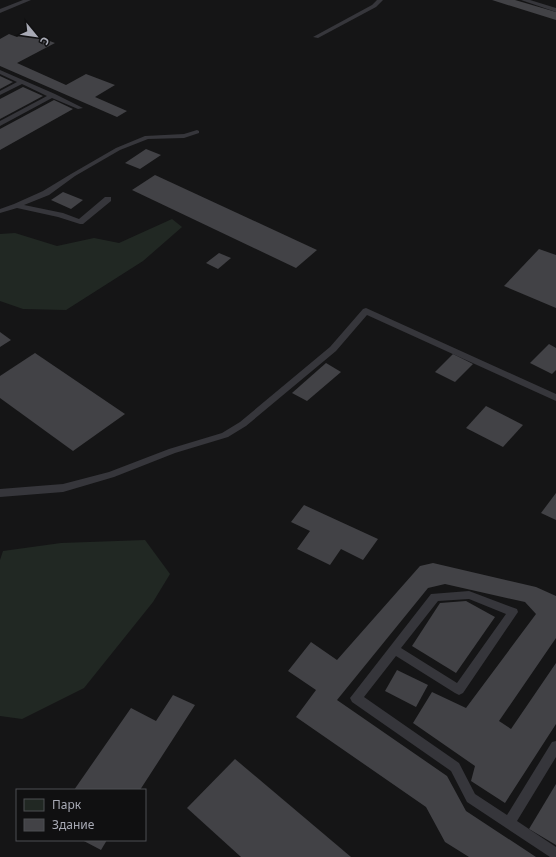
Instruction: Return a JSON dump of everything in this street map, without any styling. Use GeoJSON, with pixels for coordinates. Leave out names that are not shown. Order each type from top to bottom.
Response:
{"type":"FeatureCollection","features":[{"type":"Feature","properties":{"kind":"lane"},"geometry":{"type":"LineString","coordinates":[[0,11],[28,0]]}},
{"type":"Feature","properties":{"kind":"lane"},"geometry":{"type":"LineString","coordinates":[[316,37],[374,6],[380,0]]}},
{"type":"Feature","properties":{"kind":"lane"},"geometry":{"type":"LineString","coordinates":[[524,0],[556,10]]}},
{"type":"Feature","properties":{"kind":"lane"},"geometry":{"type":"LineString","coordinates":[[0,72],[80,108]]}},
{"type":"Feature","properties":{"kind":"lane"},"geometry":{"type":"LineString","coordinates":[[0,93],[22,82]]}},
{"type":"Feature","properties":{"kind":"lane"},"geometry":{"type":"LineString","coordinates":[[0,124],[53,96]]}},
{"type":"Feature","properties":{"kind":"lane"},"geometry":{"type":"LineString","coordinates":[[0,211],[17,206],[46,193],[73,175],[118,149],[146,137],[184,136],[197,132]]}},
{"type":"Feature","properties":{"kind":"lane"},"geometry":{"type":"LineString","coordinates":[[17,206],[60,215],[80,222],[108,199]]}},
{"type":"Feature","properties":{"kind":"lane"},"geometry":{"type":"LineString","coordinates":[[0,493],[64,488],[111,475],[172,451],[225,435],[243,424],[333,350],[366,311],[556,398]]}},
{"type":"Feature","properties":{"kind":"lane"},"geometry":{"type":"LineString","coordinates":[[394,649],[459,690],[513,612],[469,596],[435,597],[394,649],[356,698],[455,767],[471,798],[556,854]]}},
{"type":"Feature","properties":{"kind":"lane"},"geometry":{"type":"LineString","coordinates":[[508,823],[556,746]]}},
{"type":"Feature","properties":{"kind":"green space"},"geometry":{"type":"Polygon","coordinates":[[[172,219],[182,227],[143,261],[66,310],[23,309],[0,301],[0,234],[15,233],[57,246],[94,238],[119,243],[172,219]]]}},
{"type":"Feature","properties":{"kind":"green space"},"geometry":{"type":"Polygon","coordinates":[[[145,540],[170,574],[153,602],[84,688],[22,719],[0,716],[0,560],[3,551],[61,543],[145,540]]]}},
{"type":"Feature","properties":{"kind":"building"},"geometry":{"type":"Polygon","coordinates":[[[492,0],[515,0],[556,12],[556,20],[492,0]]]}},
{"type":"Feature","properties":{"kind":"building"},"geometry":{"type":"Polygon","coordinates":[[[26,32],[55,43],[17,63],[66,85],[86,74],[115,85],[95,97],[127,111],[117,117],[0,66],[0,39],[9,34],[17,37],[26,32]]]}},
{"type":"Feature","properties":{"kind":"building"},"geometry":{"type":"Polygon","coordinates":[[[0,76],[13,82],[0,89],[0,76]]]}},
{"type":"Feature","properties":{"kind":"building"},"geometry":{"type":"Polygon","coordinates":[[[23,87],[43,96],[0,119],[0,99],[23,87]]]}},
{"type":"Feature","properties":{"kind":"building"},"geometry":{"type":"Polygon","coordinates":[[[54,100],[73,109],[0,150],[0,129],[54,100]]]}},
{"type":"Feature","properties":{"kind":"building"},"geometry":{"type":"Polygon","coordinates":[[[146,149],[161,155],[140,169],[125,163],[146,149]]]}},
{"type":"Feature","properties":{"kind":"building"},"geometry":{"type":"Polygon","coordinates":[[[155,175],[317,250],[296,268],[132,190],[155,175]]]}},
{"type":"Feature","properties":{"kind":"building"},"geometry":{"type":"Polygon","coordinates":[[[63,192],[83,200],[71,209],[51,200],[63,192]]]}},
{"type":"Feature","properties":{"kind":"building"},"geometry":{"type":"Polygon","coordinates":[[[539,249],[556,255],[556,308],[504,286],[539,249]]]}},
{"type":"Feature","properties":{"kind":"building"},"geometry":{"type":"Polygon","coordinates":[[[219,253],[231,258],[218,269],[206,263],[219,253]]]}},
{"type":"Feature","properties":{"kind":"building"},"geometry":{"type":"Polygon","coordinates":[[[0,332],[11,340],[0,347],[0,332]]]}},
{"type":"Feature","properties":{"kind":"building"},"geometry":{"type":"Polygon","coordinates":[[[549,344],[556,348],[556,370],[552,374],[530,363],[549,344]]]}},
{"type":"Feature","properties":{"kind":"building"},"geometry":{"type":"Polygon","coordinates":[[[35,353],[125,414],[73,451],[0,398],[0,376],[35,353]]]}},
{"type":"Feature","properties":{"kind":"building"},"geometry":{"type":"Polygon","coordinates":[[[453,354],[473,364],[455,382],[435,372],[453,354]]]}},
{"type":"Feature","properties":{"kind":"building"},"geometry":{"type":"Polygon","coordinates":[[[326,363],[341,372],[307,401],[292,393],[326,363]]]}},
{"type":"Feature","properties":{"kind":"building"},"geometry":{"type":"Polygon","coordinates":[[[486,406],[523,425],[503,447],[466,428],[486,406]]]}},
{"type":"Feature","properties":{"kind":"building"},"geometry":{"type":"Polygon","coordinates":[[[556,493],[556,520],[541,513],[556,493]]]}},
{"type":"Feature","properties":{"kind":"building"},"geometry":{"type":"Polygon","coordinates":[[[304,505],[378,539],[363,560],[341,549],[330,565],[297,549],[310,531],[291,522],[304,505]]]}},
{"type":"Feature","properties":{"kind":"building"},"geometry":{"type":"Polygon","coordinates":[[[433,563],[536,587],[556,596],[556,638],[499,721],[511,729],[556,663],[556,724],[505,803],[471,781],[475,766],[413,723],[432,692],[466,708],[536,614],[525,602],[445,584],[428,588],[337,700],[447,776],[466,811],[536,857],[469,857],[445,842],[426,807],[296,717],[316,690],[288,671],[311,642],[337,660],[420,566],[433,563]]]}},
{"type":"Feature","properties":{"kind":"building"},"geometry":{"type":"Polygon","coordinates":[[[466,601],[495,617],[456,673],[412,646],[440,603],[466,601]]]}},
{"type":"Feature","properties":{"kind":"building"},"geometry":{"type":"Polygon","coordinates":[[[397,670],[428,685],[416,707],[385,691],[397,670]]]}},
{"type":"Feature","properties":{"kind":"building"},"geometry":{"type":"Polygon","coordinates":[[[173,695],[195,705],[141,789],[75,789],[131,708],[156,721],[173,695]]]}},
{"type":"Feature","properties":{"kind":"building"},"geometry":{"type":"Polygon","coordinates":[[[235,759],[351,857],[241,857],[187,808],[235,759]]]}},
{"type":"Feature","properties":{"kind":"building"},"geometry":{"type":"Polygon","coordinates":[[[556,784],[556,845],[529,829],[556,784]]]}},
{"type":"Feature","properties":{"kind":"building"},"geometry":{"type":"Polygon","coordinates":[[[84,841],[106,841],[101,850],[84,841]]]}}]}
